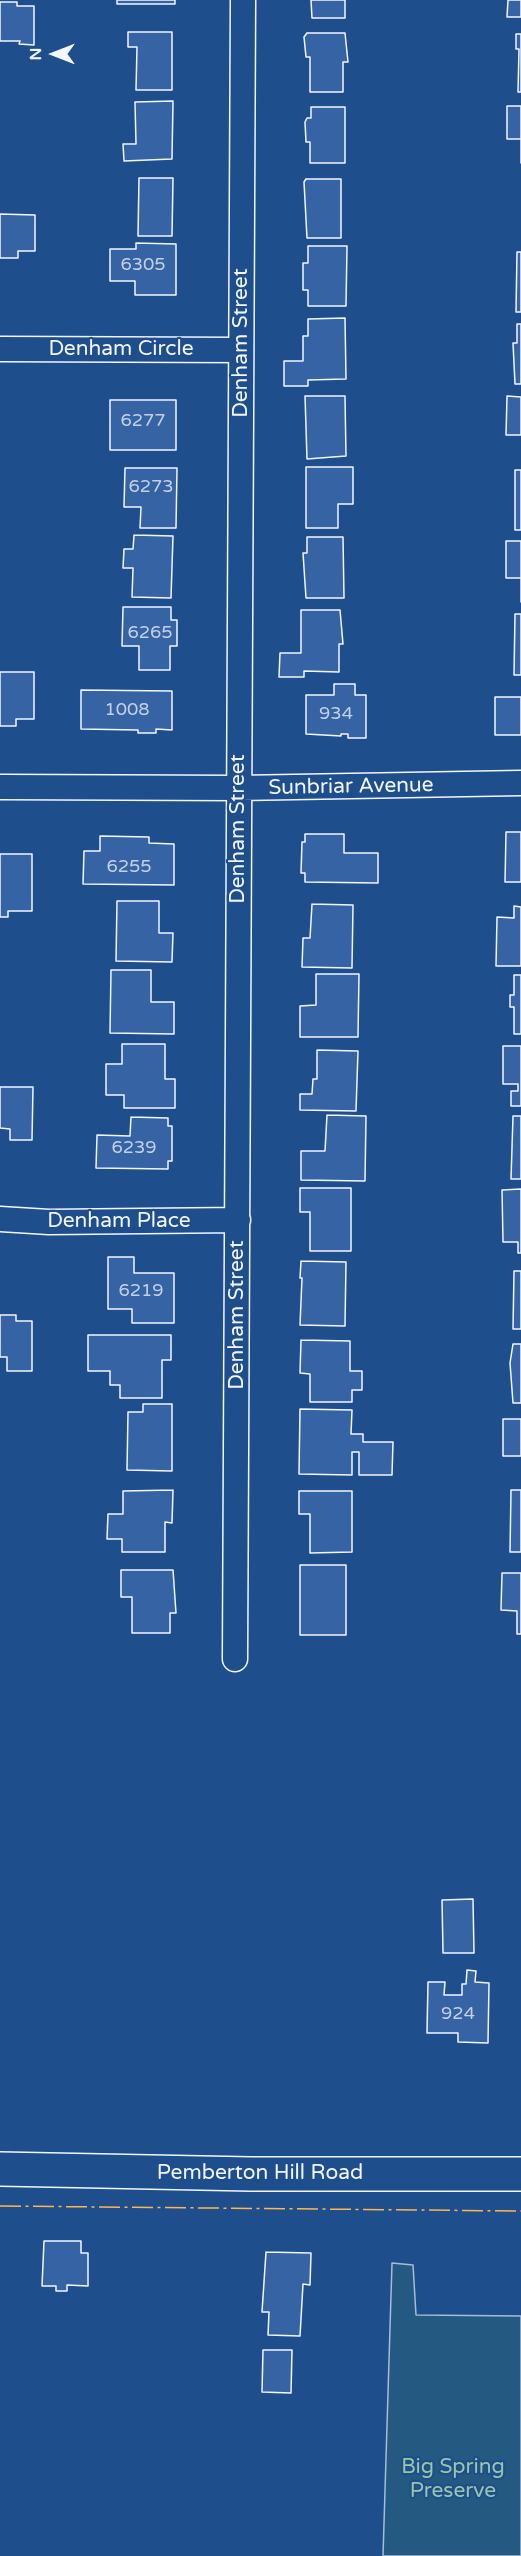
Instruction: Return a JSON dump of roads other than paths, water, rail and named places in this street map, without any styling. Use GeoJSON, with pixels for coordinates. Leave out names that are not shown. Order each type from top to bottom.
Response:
{"type":"FeatureCollection","features":[{"type":"Feature","properties":{"kind":"street","name":"Denham Street"},"geometry":{"type":"LineString","coordinates":[[234,1659],[243,0]]}},
{"type":"Feature","properties":{"kind":"street","name":"Denham Circle"},"geometry":{"type":"LineString","coordinates":[[0,349],[241,350]]}},
{"type":"Feature","properties":{"kind":"street","name":"Sunbriar Avenue"},"geometry":{"type":"LineString","coordinates":[[0,787],[238,788],[521,783]]}},
{"type":"Feature","properties":{"kind":"street","name":"Denham Place"},"geometry":{"type":"LineString","coordinates":[[0,1219],[49,1222],[238,1220]]}},
{"type":"Feature","properties":{"kind":"street","name":"Pemberton Hill Road"},"geometry":{"type":"LineString","coordinates":[[0,2169],[251,2174],[521,2174]]}},
{"type":"Feature","properties":{"kind":"park label","name":"Big Spring Preserve"},"geometry":{"type":"Point","coordinates":[453,2479]}}]}
